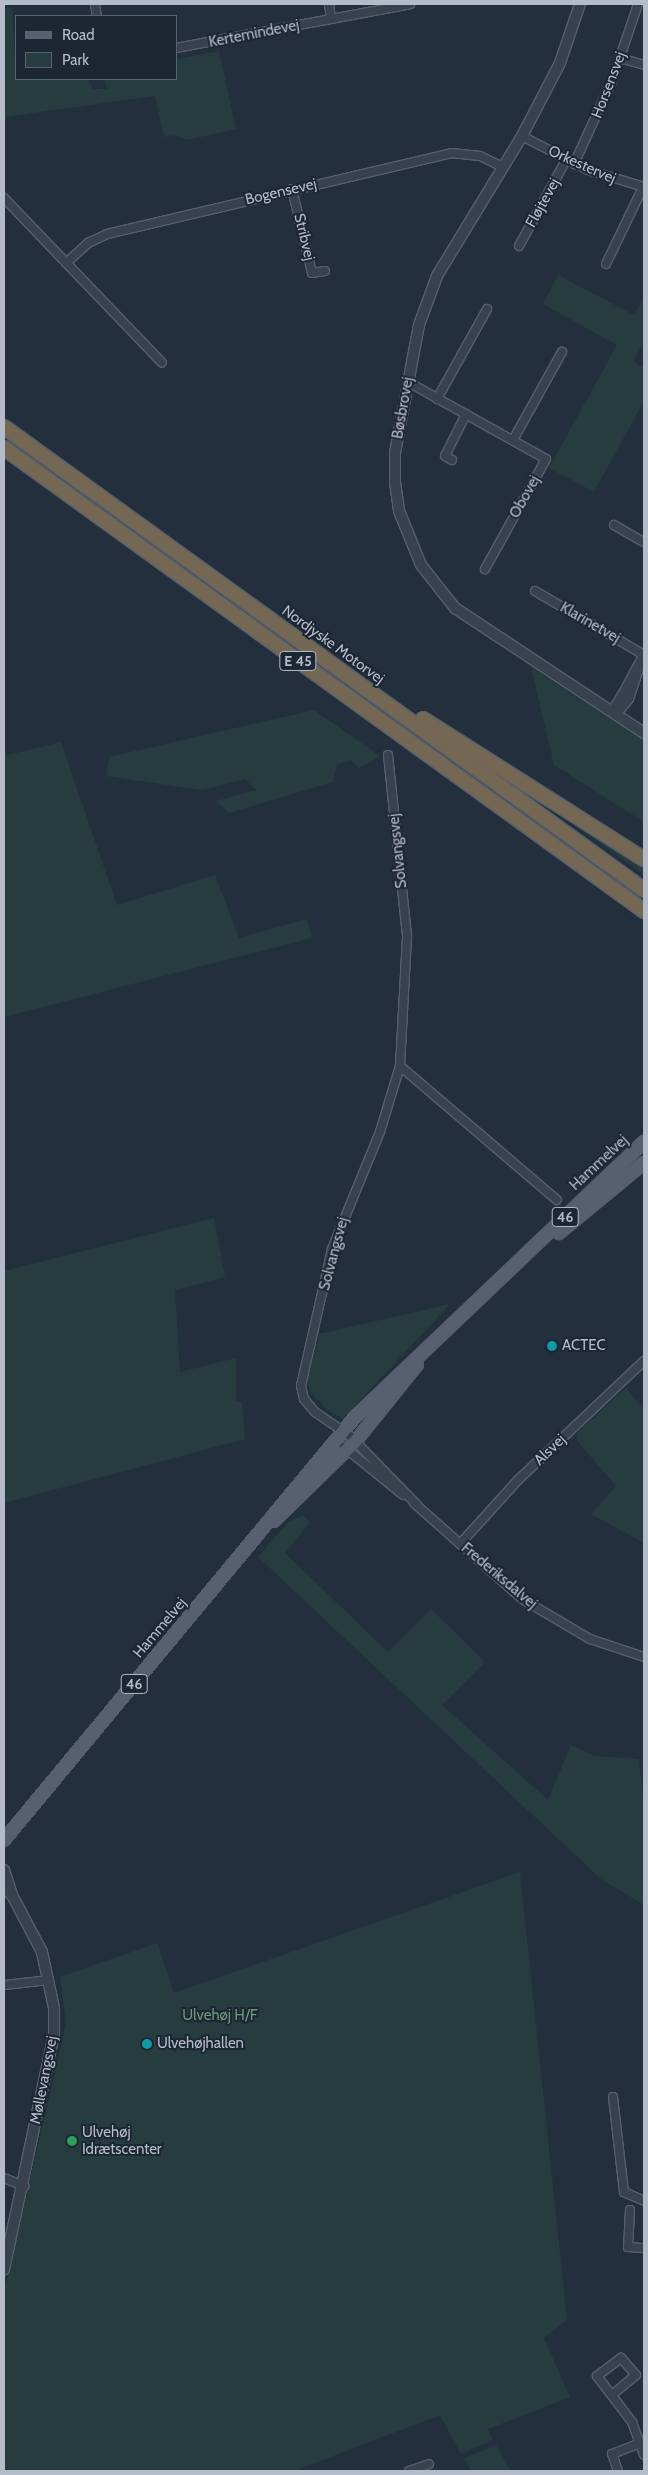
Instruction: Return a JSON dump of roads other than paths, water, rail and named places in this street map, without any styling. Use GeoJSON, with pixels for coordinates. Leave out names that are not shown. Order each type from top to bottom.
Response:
{"type":"FeatureCollection","features":[{"type":"Feature","properties":{"kind":"highway","name":"Nordjyske Motorvej"},"geometry":{"type":"LineString","coordinates":[[4,426],[644,890]]}},
{"type":"Feature","properties":{"kind":"highway","name":"E 45"},"geometry":{"type":"LineString","coordinates":[[4,448],[644,912]]}},
{"type":"Feature","properties":{"kind":"highway"},"geometry":{"type":"LineString","coordinates":[[250,605],[644,859]]}},
{"type":"Feature","properties":{"kind":"main road","name":"Hammelvej"},"geometry":{"type":"LineString","coordinates":[[264,1528],[285,1512],[403,1371],[512,1270],[644,1142]]}},
{"type":"Feature","properties":{"kind":"main road","name":"Hammelvej"},"geometry":{"type":"LineString","coordinates":[[512,1270],[644,1163]]}},
{"type":"Feature","properties":{"kind":"main road","name":"Hammelvej"},"geometry":{"type":"LineString","coordinates":[[4,1840],[264,1528],[430,1347]]}},
{"type":"Feature","properties":{"kind":"street"},"geometry":{"type":"LineString","coordinates":[[329,4],[331,19]]}},
{"type":"Feature","properties":{"kind":"street","name":"Kertemindevej"},"geometry":{"type":"LineString","coordinates":[[178,48],[410,4]]}},
{"type":"Feature","properties":{"kind":"street","name":"Bøsbrovej"},"geometry":{"type":"LineString","coordinates":[[580,4],[560,63],[522,136],[437,276],[419,326],[395,453],[395,482],[399,511],[421,565],[454,608],[644,733]]}},
{"type":"Feature","properties":{"kind":"street","name":"Horsensvej"},"geometry":{"type":"LineString","coordinates":[[574,164],[596,122],[638,4]]}},
{"type":"Feature","properties":{"kind":"street"},"geometry":{"type":"LineString","coordinates":[[620,58],[644,65]]}},
{"type":"Feature","properties":{"kind":"street","name":"Orkestervej"},"geometry":{"type":"LineString","coordinates":[[522,136],[574,164],[644,187]]}},
{"type":"Feature","properties":{"kind":"street","name":"Bogensevej"},"geometry":{"type":"LineString","coordinates":[[66,263],[88,243],[108,234],[292,189],[451,153],[480,156],[503,167]]}},
{"type":"Feature","properties":{"kind":"street","name":"Fløjtevej"},"geometry":{"type":"LineString","coordinates":[[519,246],[566,160]]}},
{"type":"Feature","properties":{"kind":"street"},"geometry":{"type":"LineString","coordinates":[[606,264],[644,187]]}},
{"type":"Feature","properties":{"kind":"street","name":"Stribvej"},"geometry":{"type":"LineString","coordinates":[[292,189],[312,273],[325,271]]}},
{"type":"Feature","properties":{"kind":"street"},"geometry":{"type":"LineString","coordinates":[[4,198],[162,364]]}},
{"type":"Feature","properties":{"kind":"street"},"geometry":{"type":"LineString","coordinates":[[437,398],[487,309]]}},
{"type":"Feature","properties":{"kind":"street"},"geometry":{"type":"LineString","coordinates":[[513,440],[562,352]]}},
{"type":"Feature","properties":{"kind":"street","name":"Obovej"},"geometry":{"type":"LineString","coordinates":[[408,382],[546,459],[485,569]]}},
{"type":"Feature","properties":{"kind":"street"},"geometry":{"type":"LineString","coordinates":[[452,460],[445,456],[466,414]]}},
{"type":"Feature","properties":{"kind":"street"},"geometry":{"type":"LineString","coordinates":[[614,525],[644,542]]}},
{"type":"Feature","properties":{"kind":"street","name":"Klarinetvej"},"geometry":{"type":"LineString","coordinates":[[535,591],[644,654]]}},
{"type":"Feature","properties":{"kind":"street"},"geometry":{"type":"LineString","coordinates":[[616,715],[629,700],[644,654]]}},
{"type":"Feature","properties":{"kind":"street","name":"Solvangsvej"},"geometry":{"type":"LineString","coordinates":[[345,1441],[304,1399],[301,1372],[332,1249],[380,1132],[400,1066],[407,937],[388,755]]}},
{"type":"Feature","properties":{"kind":"street"},"geometry":{"type":"LineString","coordinates":[[400,1066],[558,1200]]}},
{"type":"Feature","properties":{"kind":"street","name":"Alsvej"},"geometry":{"type":"LineString","coordinates":[[460,1544],[518,1480],[644,1361]]}},
{"type":"Feature","properties":{"kind":"street","name":"Frederiksdalvej"},"geometry":{"type":"LineString","coordinates":[[345,1441],[522,1599],[551,1618],[590,1639],[644,1657]]}},
{"type":"Feature","properties":{"kind":"street","name":"Frederiksdalvej"},"geometry":{"type":"LineString","coordinates":[[345,1441],[416,1505]]}},
{"type":"Feature","properties":{"kind":"street","name":"Møllevangsvej"},"geometry":{"type":"LineString","coordinates":[[4,1870],[12,1895],[37,1939],[49,1980],[54,2034],[24,2186],[4,2270]]}},
{"type":"Feature","properties":{"kind":"street","name":"Møllevangsvej"},"geometry":{"type":"LineString","coordinates":[[4,1887],[12,1895]]}},
{"type":"Feature","properties":{"kind":"street"},"geometry":{"type":"LineString","coordinates":[[4,1985],[49,1980]]}},
{"type":"Feature","properties":{"kind":"street"},"geometry":{"type":"LineString","coordinates":[[613,2097],[624,2192],[644,2201]]}},
{"type":"Feature","properties":{"kind":"street"},"geometry":{"type":"LineString","coordinates":[[4,2178],[24,2186]]}},
{"type":"Feature","properties":{"kind":"street"},"geometry":{"type":"LineString","coordinates":[[630,2210],[628,2247],[644,2248]]}},
{"type":"Feature","properties":{"kind":"street"},"geometry":{"type":"LineString","coordinates":[[612,2395],[636,2375],[620,2358],[597,2376],[632,2422],[644,2455]]}},
{"type":"Feature","properties":{"kind":"street"},"geometry":{"type":"LineString","coordinates":[[618,2471],[612,2454],[641,2443]]}},
{"type":"Feature","properties":{"kind":"street"},"geometry":{"type":"LineString","coordinates":[[409,2471],[429,2464]]}},
{"type":"Feature","properties":{"kind":"place","name":"ACTEC"},"geometry":{"type":"Point","coordinates":[552,1346]}},
{"type":"Feature","properties":{"kind":"place","name":"Ulvehøjhallen"},"geometry":{"type":"Point","coordinates":[147,2044]}},
{"type":"Feature","properties":{"kind":"place","name":"Ulvehøj Idrætscenter"},"geometry":{"type":"Point","coordinates":[72,2141]}},
{"type":"Feature","properties":{"kind":"park label","name":"Ulvehøj H/F"},"geometry":{"type":"Point","coordinates":[220,2016]}}]}
